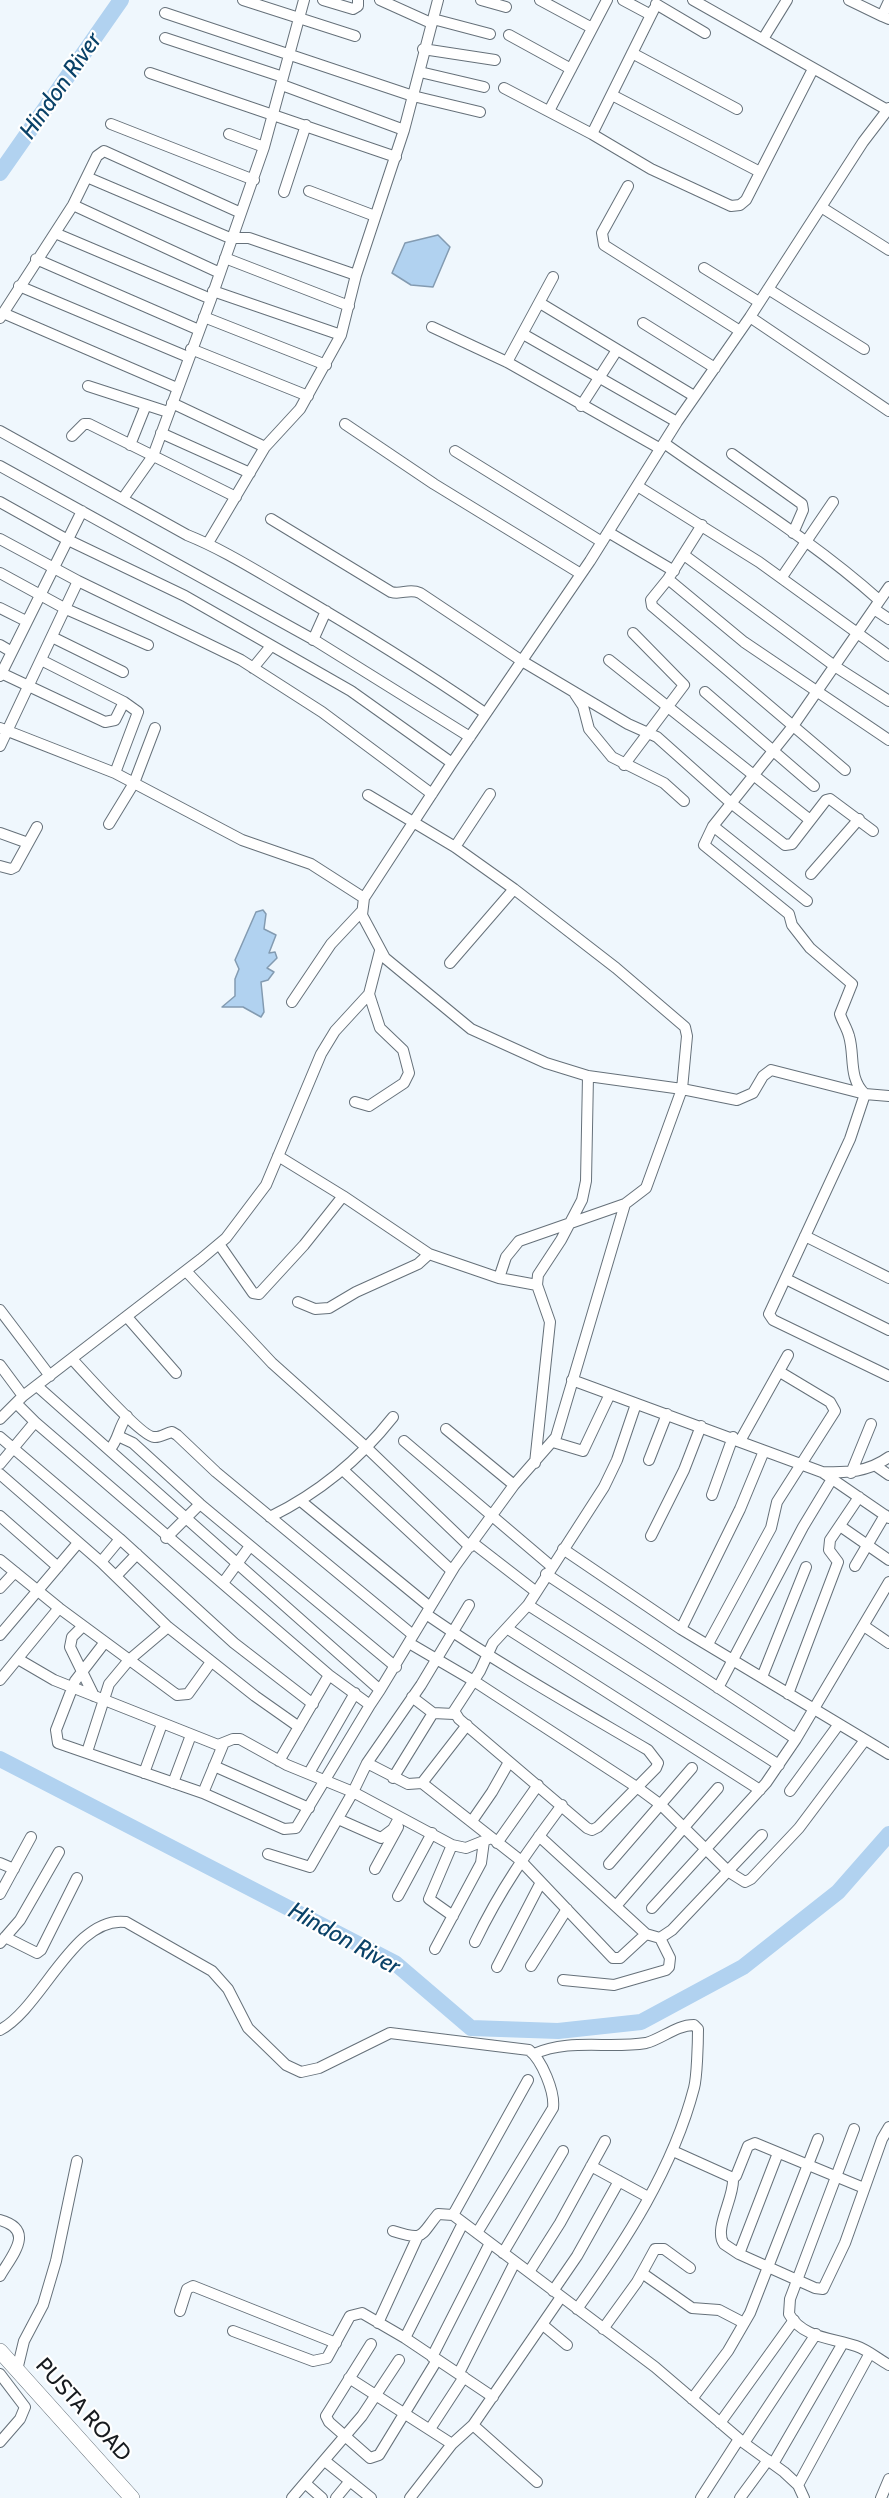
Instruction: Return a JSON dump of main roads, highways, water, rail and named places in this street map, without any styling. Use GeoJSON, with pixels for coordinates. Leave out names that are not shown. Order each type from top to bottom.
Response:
{"type":"FeatureCollection","features":[{"type":"Feature","properties":{"kind":"water"},"geometry":{"type":"Polygon","coordinates":[[[438,235],[450,247],[433,287],[411,285],[392,273],[405,243],[438,235]]]}},
{"type":"Feature","properties":{"kind":"water"},"geometry":{"type":"Polygon","coordinates":[[[263,910],[266,914],[264,929],[276,935],[269,953],[275,952],[277,958],[267,968],[274,972],[268,980],[261,982],[264,1012],[261,1017],[243,1007],[222,1007],[235,996],[235,979],[239,969],[235,960],[256,912],[263,910]]]}},
{"type":"Feature","properties":{"kind":"waterway","name":"Hindon River"},"geometry":{"type":"LineString","coordinates":[[0,173],[121,0]]}},
{"type":"Feature","properties":{"kind":"waterway","name":"Hindon River"},"geometry":{"type":"LineString","coordinates":[[0,1759],[395,1963],[471,2028],[558,2031],[641,2022],[743,1967],[838,1892],[889,1834]]}}]}
